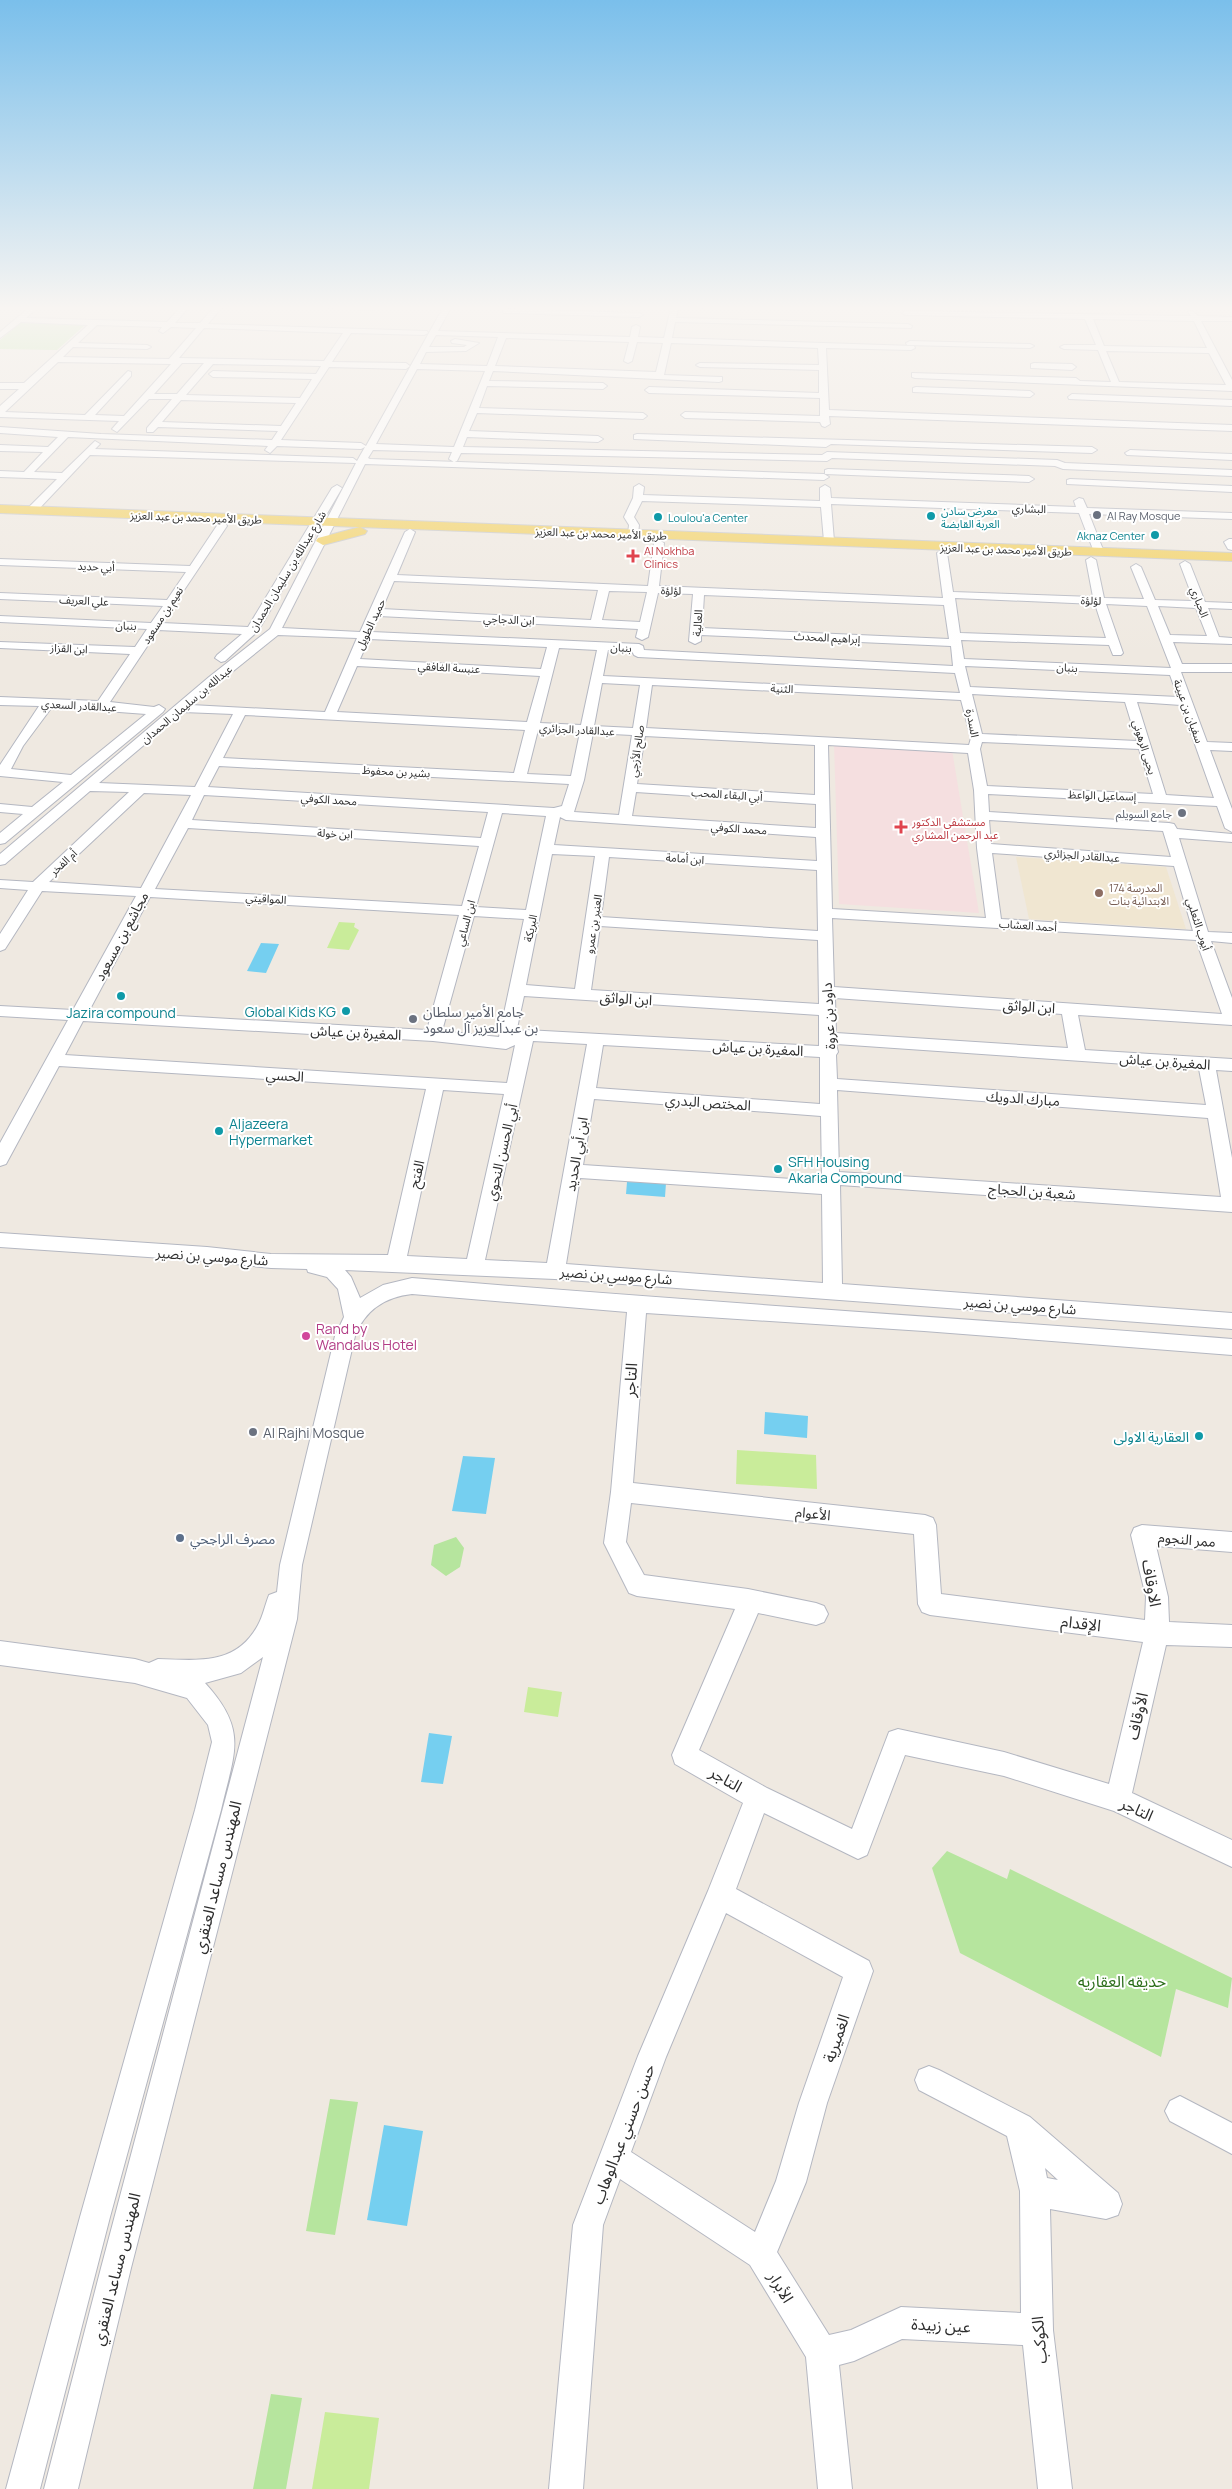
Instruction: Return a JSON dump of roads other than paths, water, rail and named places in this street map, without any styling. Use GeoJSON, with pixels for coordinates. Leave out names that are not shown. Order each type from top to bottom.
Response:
{"type":"FeatureCollection","features":[{"type":"Feature","properties":{"kind":"main road","name":"طريق الأمير محمد بن عبد العزيز"},"geometry":{"type":"LineString","coordinates":[[0,509],[284,524],[313,531],[330,522],[365,528],[410,532],[659,543],[1005,556],[1232,557]]}},
{"type":"Feature","properties":{"kind":"main road"},"geometry":{"type":"LineString","coordinates":[[284,524],[307,517],[365,528]]}},
{"type":"Feature","properties":{"kind":"main road","name":"طريق الأمير محمد بن عبد العزيز"},"geometry":{"type":"LineString","coordinates":[[0,518],[222,526],[284,524]]}},
{"type":"Feature","properties":{"kind":"main road","name":"طريق الأمير محمد بن عبد العزيز"},"geometry":{"type":"LineString","coordinates":[[365,528],[633,534],[1042,550],[1185,564],[1232,566]]}},
{"type":"Feature","properties":{"kind":"main road"},"geometry":{"type":"LineString","coordinates":[[659,543],[647,539],[697,537]]}},
{"type":"Feature","properties":{"kind":"main road"},"geometry":{"type":"LineString","coordinates":[[1005,556],[1042,554],[1045,552],[1042,550]]}},
{"type":"Feature","properties":{"kind":"street"},"geometry":{"type":"LineString","coordinates":[[32,510],[87,452],[122,422]]}},
{"type":"Feature","properties":{"kind":"street"},"geometry":{"type":"LineString","coordinates":[[265,458],[288,422]]}},
{"type":"Feature","properties":{"kind":"street","name":"شارع عبدالله بن سليمان الحمدان"},"geometry":{"type":"LineString","coordinates":[[0,840],[252,631],[313,531],[330,522],[358,460],[361,446],[376,422]]}},
{"type":"Feature","properties":{"kind":"street","name":"شارع عبدالله بن سليمان الحمدان"},"geometry":{"type":"LineString","coordinates":[[358,460],[371,447],[383,422]]}},
{"type":"Feature","properties":{"kind":"street"},"geometry":{"type":"LineString","coordinates":[[462,465],[453,461],[468,422]]}},
{"type":"Feature","properties":{"kind":"street"},"geometry":{"type":"LineString","coordinates":[[464,434],[544,422]]}},
{"type":"Feature","properties":{"kind":"street"},"geometry":{"type":"LineString","coordinates":[[594,454],[603,422]]}},
{"type":"Feature","properties":{"kind":"street"},"geometry":{"type":"LineString","coordinates":[[636,455],[642,422]]}},
{"type":"Feature","properties":{"kind":"street"},"geometry":{"type":"LineString","coordinates":[[722,422],[826,442],[963,446],[1035,422]]}},
{"type":"Feature","properties":{"kind":"street"},"geometry":{"type":"LineString","coordinates":[[824,422],[827,456],[826,502],[829,541]]}},
{"type":"Feature","properties":{"kind":"street"},"geometry":{"type":"LineString","coordinates":[[1064,422],[1085,422]]}},
{"type":"Feature","properties":{"kind":"street"},"geometry":{"type":"LineString","coordinates":[[1064,422],[1085,422]]}},
{"type":"Feature","properties":{"kind":"street"},"geometry":{"type":"LineString","coordinates":[[1179,422],[1232,428]]}},
{"type":"Feature","properties":{"kind":"street"},"geometry":{"type":"LineString","coordinates":[[1082,423],[1097,467]]}},
{"type":"Feature","properties":{"kind":"street"},"geometry":{"type":"LineString","coordinates":[[143,438],[155,424],[284,429]]}},
{"type":"Feature","properties":{"kind":"street"},"geometry":{"type":"LineString","coordinates":[[0,430],[105,437],[361,446]]}},
{"type":"Feature","properties":{"kind":"street"},"geometry":{"type":"LineString","coordinates":[[26,475],[67,433]]}},
{"type":"Feature","properties":{"kind":"street"},"geometry":{"type":"LineString","coordinates":[[963,446],[966,459]]}},
{"type":"Feature","properties":{"kind":"street"},"geometry":{"type":"LineString","coordinates":[[371,447],[636,455],[689,454],[966,459],[1057,463],[1063,466],[1232,472]]}},
{"type":"Feature","properties":{"kind":"street"},"geometry":{"type":"LineString","coordinates":[[0,448],[51,450]]}},
{"type":"Feature","properties":{"kind":"street"},"geometry":{"type":"LineString","coordinates":[[1136,469],[1129,450],[1232,457]]}},
{"type":"Feature","properties":{"kind":"street"},"geometry":{"type":"LineString","coordinates":[[87,452],[358,460],[368,462],[642,472],[684,486],[826,474],[1031,482],[1024,462]]}},
{"type":"Feature","properties":{"kind":"street"},"geometry":{"type":"LineString","coordinates":[[633,534],[634,526],[629,517],[638,498],[646,454]]}},
{"type":"Feature","properties":{"kind":"street"},"geometry":{"type":"LineString","coordinates":[[684,486],[689,454]]}},
{"type":"Feature","properties":{"kind":"street"},"geometry":{"type":"LineString","coordinates":[[1063,466],[1084,510],[1095,556],[1099,600],[1122,670]]}},
{"type":"Feature","properties":{"kind":"street"},"geometry":{"type":"LineString","coordinates":[[0,474],[64,476]]}},
{"type":"Feature","properties":{"kind":"street"},"geometry":{"type":"LineString","coordinates":[[1070,482],[1124,498],[1232,489]]}},
{"type":"Feature","properties":{"kind":"street","name":"البشاري"},"geometry":{"type":"LineString","coordinates":[[638,498],[684,486],[826,502],[1039,505],[1084,510],[1124,498],[1232,516]]}},
{"type":"Feature","properties":{"kind":"street","name":"عبدالله بن سليمان الحمدان"},"geometry":{"type":"LineString","coordinates":[[0,861],[180,708],[275,631],[330,522]]}},
{"type":"Feature","properties":{"kind":"street","name":"نعيم بن مسعود"},"geometry":{"type":"LineString","coordinates":[[102,704],[191,569],[222,526]]}},
{"type":"Feature","properties":{"kind":"street","name":"حميد الطويل"},"geometry":{"type":"LineString","coordinates":[[329,716],[374,612],[392,578],[410,532]]}},
{"type":"Feature","properties":{"kind":"street"},"geometry":{"type":"LineString","coordinates":[[1232,542],[1229,542],[1232,548]]}},
{"type":"Feature","properties":{"kind":"street"},"geometry":{"type":"LineString","coordinates":[[639,648],[653,589],[659,543]]}},
{"type":"Feature","properties":{"kind":"street","name":"السدرة"},"geometry":{"type":"LineString","coordinates":[[942,553],[960,666],[976,744],[984,848],[994,923]]}},
{"type":"Feature","properties":{"kind":"street","name":"أبي حديد"},"geometry":{"type":"LineString","coordinates":[[0,562],[191,569]]}},
{"type":"Feature","properties":{"kind":"street","name":"الحباري"},"geometry":{"type":"LineString","coordinates":[[1185,564],[1214,640]]}},
{"type":"Feature","properties":{"kind":"street","name":"سفيان بن عيينة"},"geometry":{"type":"LineString","coordinates":[[1136,567],[1165,638],[1184,701],[1232,828]]}},
{"type":"Feature","properties":{"kind":"street","name":"لؤلؤة"},"geometry":{"type":"LineString","coordinates":[[392,578],[653,589],[950,598],[1099,600],[1232,606]]}},
{"type":"Feature","properties":{"kind":"street"},"geometry":{"type":"LineString","coordinates":[[596,623],[604,587]]}},
{"type":"Feature","properties":{"kind":"street","name":"العالية"},"geometry":{"type":"LineString","coordinates":[[694,656],[699,590]]}},
{"type":"Feature","properties":{"kind":"street","name":"علي العريف"},"geometry":{"type":"LineString","coordinates":[[0,596],[169,603]]}},
{"type":"Feature","properties":{"kind":"street","name":"ابن الدجاجي"},"geometry":{"type":"LineString","coordinates":[[374,612],[644,626]]}},
{"type":"Feature","properties":{"kind":"street","name":"بنبان"},"geometry":{"type":"LineString","coordinates":[[0,619],[252,631]]}},
{"type":"Feature","properties":{"kind":"street","name":"إبراهيم المحدث"},"geometry":{"type":"LineString","coordinates":[[697,630],[956,639],[1113,642]]}},
{"type":"Feature","properties":{"kind":"street","name":"بنبان"},"geometry":{"type":"LineString","coordinates":[[275,631],[639,648],[638,653],[694,656],[776,674],[960,666],[1106,682],[1122,670],[1232,668]]}},
{"type":"Feature","properties":{"kind":"street"},"geometry":{"type":"LineString","coordinates":[[1165,638],[1232,641]]}},
{"type":"Feature","properties":{"kind":"street"},"geometry":{"type":"LineString","coordinates":[[519,777],[554,644]]}},
{"type":"Feature","properties":{"kind":"street","name":"ابن القزاز"},"geometry":{"type":"LineString","coordinates":[[0,645],[138,651]]}},
{"type":"Feature","properties":{"kind":"street","name":"البريكة"},"geometry":{"type":"LineString","coordinates":[[506,1043],[546,849],[577,780],[603,646]]}},
{"type":"Feature","properties":{"kind":"street","name":"عنبسة الغافقي"},"geometry":{"type":"LineString","coordinates":[[352,662],[546,672]]}},
{"type":"Feature","properties":{"kind":"street","name":"الثنية"},"geometry":{"type":"LineString","coordinates":[[597,678],[647,681],[776,674],[966,694],[1106,682],[1130,698],[1184,701]]}},
{"type":"Feature","properties":{"kind":"street","name":"صالح الأزجي"},"geometry":{"type":"LineString","coordinates":[[625,820],[647,681]]}},
{"type":"Feature","properties":{"kind":"street","name":"يحيى الرهوني"},"geometry":{"type":"LineString","coordinates":[[1130,698],[1160,797]]}},
{"type":"Feature","properties":{"kind":"street","name":"عبدالقادر السعدي"},"geometry":{"type":"LineString","coordinates":[[0,700],[102,704],[157,711]]}},
{"type":"Feature","properties":{"kind":"street"},"geometry":{"type":"LineString","coordinates":[[48,703],[1,772],[76,778]]}},
{"type":"Feature","properties":{"kind":"street","name":"عبدالقادر الجزائري"},"geometry":{"type":"LineString","coordinates":[[180,708],[821,741],[1145,745]]}},
{"type":"Feature","properties":{"kind":"street","name":"مجاشع بن مسعود"},"geometry":{"type":"LineString","coordinates":[[0,1159],[201,791],[241,711]]}},
{"type":"Feature","properties":{"kind":"street","name":"داود بن عروة"},"geometry":{"type":"LineString","coordinates":[[821,741],[826,1010],[831,1084],[829,1111],[833,1290]]}},
{"type":"Feature","properties":{"kind":"street"},"geometry":{"type":"LineString","coordinates":[[0,745],[17,746]]}},
{"type":"Feature","properties":{"kind":"street"},"geometry":{"type":"LineString","coordinates":[[1202,746],[1232,747]]}},
{"type":"Feature","properties":{"kind":"street","name":"بشير بن محفوظ"},"geometry":{"type":"LineString","coordinates":[[216,762],[577,780]]}},
{"type":"Feature","properties":{"kind":"street","name":"محمد الكوفي"},"geometry":{"type":"LineString","coordinates":[[88,787],[201,791],[563,812],[625,820],[823,833]]}},
{"type":"Feature","properties":{"kind":"street","name":"أبي البقاء المحب"},"geometry":{"type":"LineString","coordinates":[[631,788],[823,800]]}},
{"type":"Feature","properties":{"kind":"street","name":"أم الفخر"},"geometry":{"type":"LineString","coordinates":[[0,946],[39,884],[141,789]]}},
{"type":"Feature","properties":{"kind":"street","name":"إسماعيل الواعظ"},"geometry":{"type":"LineString","coordinates":[[981,790],[1160,797],[1223,802]]}},
{"type":"Feature","properties":{"kind":"street"},"geometry":{"type":"LineString","coordinates":[[0,808],[35,811]]}},
{"type":"Feature","properties":{"kind":"street","name":"ابن الساعي"},"geometry":{"type":"LineString","coordinates":[[433,1036],[496,809]]}},
{"type":"Feature","properties":{"kind":"street"},"geometry":{"type":"LineString","coordinates":[[983,816],[1170,830],[1232,838]]}},
{"type":"Feature","properties":{"kind":"street","name":"ابن خولة"},"geometry":{"type":"LineString","coordinates":[[183,824],[486,842]]}},
{"type":"Feature","properties":{"kind":"street","name":"أيوب الثعلبي"},"geometry":{"type":"LineString","coordinates":[[1170,830],[1202,937],[1232,1020]]}},
{"type":"Feature","properties":{"kind":"street","name":"عبدالقادر الجزائري"},"geometry":{"type":"LineString","coordinates":[[984,848],[1180,862]]}},
{"type":"Feature","properties":{"kind":"street","name":"ابن أمامة"},"geometry":{"type":"LineString","coordinates":[[546,849],[824,866]]}},
{"type":"Feature","properties":{"kind":"street","name":"العنبر بن عمرو"},"geometry":{"type":"LineString","coordinates":[[582,995],[604,853]]}},
{"type":"Feature","properties":{"kind":"street","name":"المواقيتي"},"geometry":{"type":"LineString","coordinates":[[0,884],[39,884],[532,915]]}},
{"type":"Feature","properties":{"kind":"street","name":"أحمد العشاب"},"geometry":{"type":"LineString","coordinates":[[824,913],[1232,938]]}},
{"type":"Feature","properties":{"kind":"street"},"geometry":{"type":"LineString","coordinates":[[593,921],[824,936]]}},
{"type":"Feature","properties":{"kind":"street","name":"ابن الواثق"},"geometry":{"type":"LineString","coordinates":[[517,990],[826,1010]]}},
{"type":"Feature","properties":{"kind":"street","name":"ابن الواثق"},"geometry":{"type":"LineString","coordinates":[[826,992],[1232,1020]]}},
{"type":"Feature","properties":{"kind":"street"},"geometry":{"type":"LineString","coordinates":[[1069,1009],[1078,1055]]}},
{"type":"Feature","properties":{"kind":"street","name":"المغيرة بن عياش"},"geometry":{"type":"LineString","coordinates":[[0,1011],[433,1036],[506,1043],[526,1035],[1078,1055],[1232,1065]]}},
{"type":"Feature","properties":{"kind":"street","name":"أبي الحسن النحوي"},"geometry":{"type":"LineString","coordinates":[[474,1268],[526,1035]]}},
{"type":"Feature","properties":{"kind":"street","name":"ابن أبي الحديد"},"geometry":{"type":"LineString","coordinates":[[554,1270],[574,1171],[596,1038]]}},
{"type":"Feature","properties":{"kind":"street","name":"الحسي"},"geometry":{"type":"LineString","coordinates":[[55,1060],[515,1090]]}},
{"type":"Feature","properties":{"kind":"street"},"geometry":{"type":"LineString","coordinates":[[1207,1064],[1232,1204]]}},
{"type":"Feature","properties":{"kind":"street","name":"الفتح"},"geometry":{"type":"LineString","coordinates":[[396,1263],[436,1084]]}},
{"type":"Feature","properties":{"kind":"street","name":"مبارك الدويك"},"geometry":{"type":"LineString","coordinates":[[831,1084],[1215,1112]]}},
{"type":"Feature","properties":{"kind":"street","name":"المختص البدري"},"geometry":{"type":"LineString","coordinates":[[588,1093],[829,1111]]}},
{"type":"Feature","properties":{"kind":"street","name":"شعبة بن الحجاج"},"geometry":{"type":"LineString","coordinates":[[574,1171],[1232,1204]]}},
{"type":"Feature","properties":{"kind":"street","name":"شارع موسي بن نصير"},"geometry":{"type":"LineString","coordinates":[[0,1240],[64,1246],[208,1254],[271,1261],[396,1263],[474,1268],[554,1270],[1232,1322]]}},
{"type":"Feature","properties":{"kind":"street"},"geometry":{"type":"LineString","coordinates":[[271,1261],[321,1267],[336,1274],[344,1280],[350,1292],[353,1315]]}},
{"type":"Feature","properties":{"kind":"street"},"geometry":{"type":"LineString","coordinates":[[353,1315],[382,1292],[397,1286]]}},
{"type":"Feature","properties":{"kind":"street","name":"شارع موسي بن نصير"},"geometry":{"type":"LineString","coordinates":[[397,1286],[637,1305],[914,1322],[1232,1347]]}},
{"type":"Feature","properties":{"kind":"street","name":"التاجر"},"geometry":{"type":"LineString","coordinates":[[637,1305],[622,1492],[615,1543],[637,1584],[748,1600],[746,1615],[684,1755],[758,1797],[858,1846],[898,1741],[1004,1764],[1118,1799],[1232,1854]]}},
{"type":"Feature","properties":{"kind":"street","name":"المهندس مساعد العنقري"},"geometry":{"type":"LineString","coordinates":[[61,2489],[116,2268],[284,1618],[291,1564],[345,1336],[353,1315]]}},
{"type":"Feature","properties":{"kind":"street","name":"الأعوام"},"geometry":{"type":"LineString","coordinates":[[622,1492],[925,1525],[930,1604]]}},
{"type":"Feature","properties":{"kind":"street","name":"ممر النجوم"},"geometry":{"type":"LineString","coordinates":[[1142,1535],[1232,1542]]}},
{"type":"Feature","properties":{"kind":"street","name":"الاوقاف"},"geometry":{"type":"LineString","coordinates":[[1142,1535],[1157,1597],[1157,1633]]}},
{"type":"Feature","properties":{"kind":"street"},"geometry":{"type":"LineString","coordinates":[[0,1653],[135,1671],[206,1672],[229,1668],[251,1652],[267,1633],[291,1564]]}},
{"type":"Feature","properties":{"kind":"street"},"geometry":{"type":"LineString","coordinates":[[748,1600],[816,1614]]}},
{"type":"Feature","properties":{"kind":"street","name":"الإقدام"},"geometry":{"type":"LineString","coordinates":[[930,1604],[1157,1633],[1232,1636]]}},
{"type":"Feature","properties":{"kind":"street","name":"الأوقاف"},"geometry":{"type":"LineString","coordinates":[[1118,1799],[1157,1633]]}},
{"type":"Feature","properties":{"kind":"street"},"geometry":{"type":"LineString","coordinates":[[135,1671],[194,1688]]}},
{"type":"Feature","properties":{"kind":"street","name":"المهندس مساعد العنقري"},"geometry":{"type":"LineString","coordinates":[[23,2489],[95,2217],[208,1810],[224,1742],[219,1721],[211,1707],[194,1688]]}},
{"type":"Feature","properties":{"kind":"street","name":"حسن حسني عبدالوهاب"},"geometry":{"type":"LineString","coordinates":[[566,2489],[588,2225],[652,2056],[720,1895],[758,1797]]}},
{"type":"Feature","properties":{"kind":"street","name":"الغميرية"},"geometry":{"type":"LineString","coordinates":[[720,1895],[859,1971],[813,2103],[790,2182],[761,2254]]}},
{"type":"Feature","properties":{"kind":"street"},"geometry":{"type":"LineString","coordinates":[[929,2080],[1020,2127],[1107,2204],[1034,2191]]}},
{"type":"Feature","properties":{"kind":"street"},"geometry":{"type":"LineString","coordinates":[[1180,2111],[1232,2139]]}},
{"type":"Feature","properties":{"kind":"street","name":"الكوكب"},"geometry":{"type":"LineString","coordinates":[[1020,2127],[1034,2191],[1036,2330],[1055,2489]]}},
{"type":"Feature","properties":{"kind":"street","name":"الأبرار"},"geometry":{"type":"LineString","coordinates":[[614,2158],[761,2254],[822,2353],[834,2489]]}},
{"type":"Feature","properties":{"kind":"street","name":"عين زبيدة"},"geometry":{"type":"LineString","coordinates":[[822,2353],[854,2345],[901,2322],[1036,2330]]}},
{"type":"Feature","properties":{"kind":"water"},"geometry":{"type":"Polygon","coordinates":[[[261,943],[279,944],[266,973],[247,971],[261,943]]]}},
{"type":"Feature","properties":{"kind":"water"},"geometry":{"type":"Polygon","coordinates":[[[627,1182],[666,1183],[665,1197],[626,1194],[627,1182]]]}},
{"type":"Feature","properties":{"kind":"water"},"geometry":{"type":"Polygon","coordinates":[[[765,1412],[808,1416],[807,1438],[764,1434],[765,1412]]]}},
{"type":"Feature","properties":{"kind":"water"},"geometry":{"type":"Polygon","coordinates":[[[463,1456],[495,1458],[486,1514],[452,1511],[463,1456]]]}},
{"type":"Feature","properties":{"kind":"water"},"geometry":{"type":"Polygon","coordinates":[[[429,1733],[452,1736],[443,1784],[421,1782],[429,1733]]]}},
{"type":"Feature","properties":{"kind":"water"},"geometry":{"type":"Polygon","coordinates":[[[384,2125],[423,2131],[407,2226],[367,2220],[384,2125]]]}},
{"type":"Feature","properties":{"kind":"place","name":"Al Ray Mosque"},"geometry":{"type":"Point","coordinates":[1097,515]}},
{"type":"Feature","properties":{"kind":"place","name":"معرض سادن العربة القابضة"},"geometry":{"type":"Point","coordinates":[931,516]}},
{"type":"Feature","properties":{"kind":"place","name":"Loulou'a Center"},"geometry":{"type":"Point","coordinates":[658,517]}},
{"type":"Feature","properties":{"kind":"place","name":"Aknaz Center"},"geometry":{"type":"Point","coordinates":[1155,535]}},
{"type":"Feature","properties":{"kind":"place","name":"Al Nokhba Clinics"},"geometry":{"type":"Point","coordinates":[633,556]}},
{"type":"Feature","properties":{"kind":"place","name":"جامع السويلم"},"geometry":{"type":"Point","coordinates":[1182,813]}},
{"type":"Feature","properties":{"kind":"place","name":"مستشفى الدكتور عبد الرحمن المشاري"},"geometry":{"type":"Point","coordinates":[901,827]}},
{"type":"Feature","properties":{"kind":"place","name":"المدرسة 174 الابتدائية بنات"},"geometry":{"type":"Point","coordinates":[1099,893]}},
{"type":"Feature","properties":{"kind":"place","name":"Jazira compound"},"geometry":{"type":"Point","coordinates":[121,996]}},
{"type":"Feature","properties":{"kind":"place","name":"Global Kids KG"},"geometry":{"type":"Point","coordinates":[346,1011]}},
{"type":"Feature","properties":{"kind":"place","name":"جامع الأمير سلطان بن عبدالعزيز آل سعود"},"geometry":{"type":"Point","coordinates":[413,1019]}},
{"type":"Feature","properties":{"kind":"place","name":"Aljazeera Hypermarket"},"geometry":{"type":"Point","coordinates":[219,1131]}},
{"type":"Feature","properties":{"kind":"place","name":"SFH Housing Akaria Compound"},"geometry":{"type":"Point","coordinates":[778,1169]}},
{"type":"Feature","properties":{"kind":"place","name":"Rand by Wandalus Hotel"},"geometry":{"type":"Point","coordinates":[306,1336]}},
{"type":"Feature","properties":{"kind":"place","name":"Al Rajhi Mosque"},"geometry":{"type":"Point","coordinates":[253,1432]}},
{"type":"Feature","properties":{"kind":"place","name":"العقارية الاولى"},"geometry":{"type":"Point","coordinates":[1199,1436]}},
{"type":"Feature","properties":{"kind":"place","name":"مصرف الراجحي"},"geometry":{"type":"Point","coordinates":[180,1538]}},
{"type":"Feature","properties":{"kind":"park label","name":"حديقه العقاريه"},"geometry":{"type":"Point","coordinates":[1122,1981]}}]}
